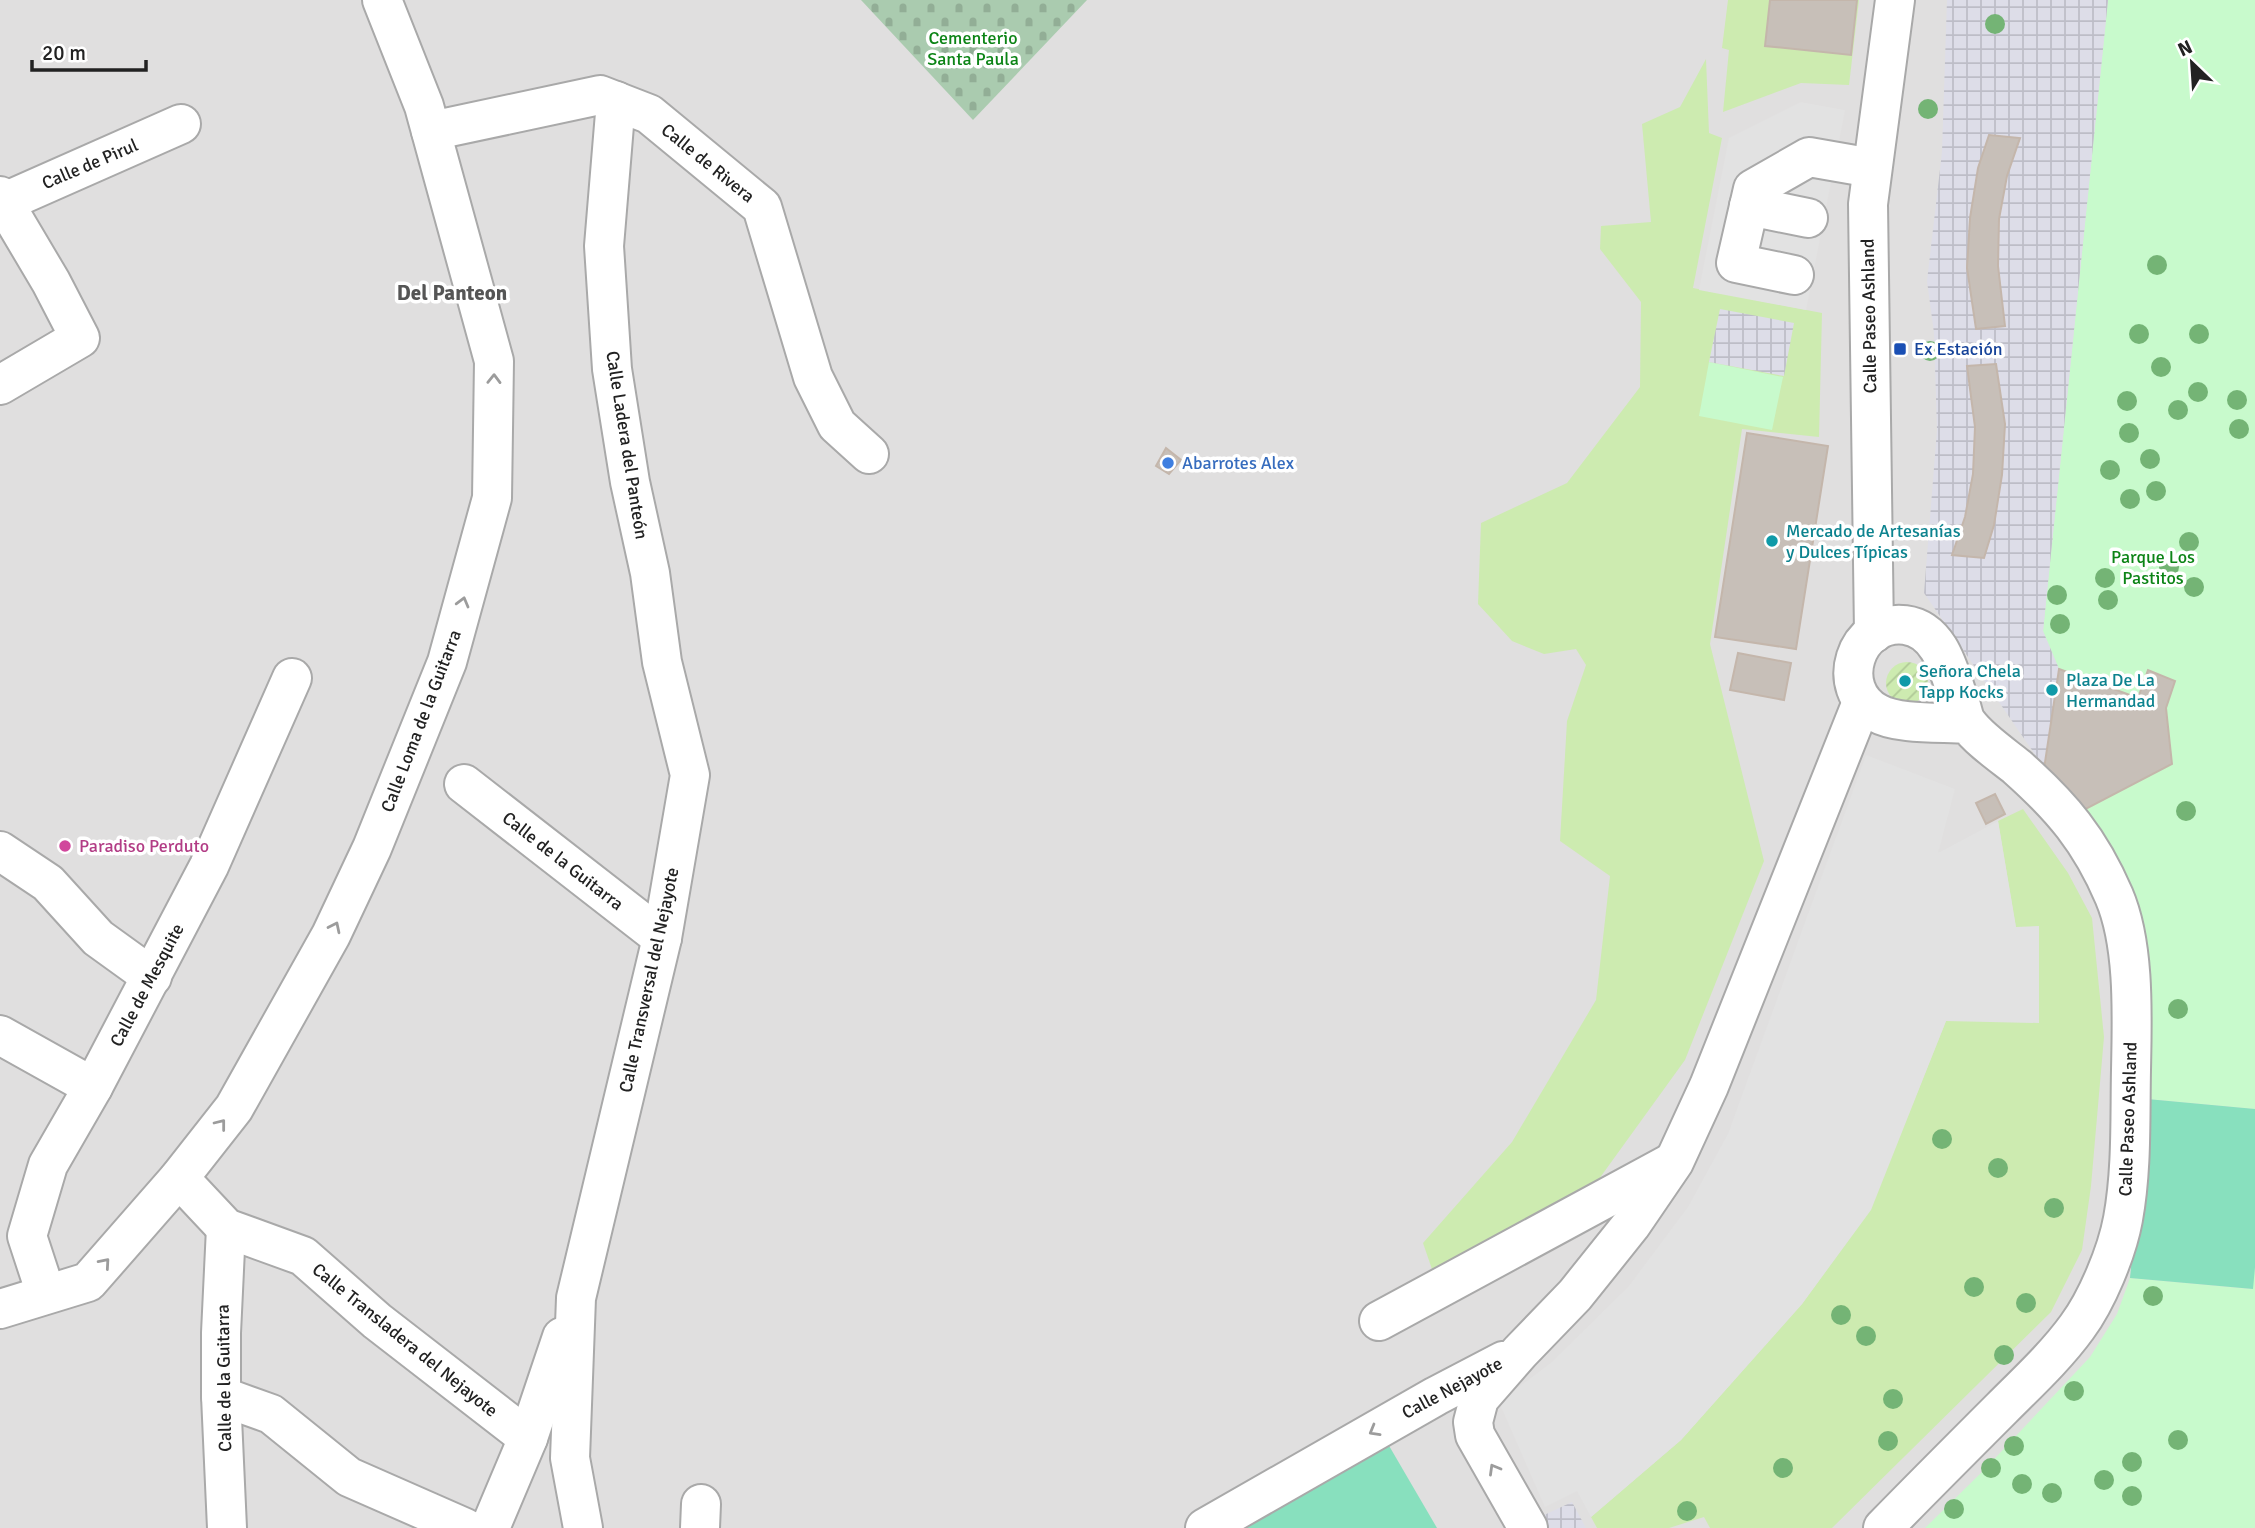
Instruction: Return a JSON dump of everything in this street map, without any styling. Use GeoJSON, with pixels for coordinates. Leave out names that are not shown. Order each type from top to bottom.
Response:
{"type":"FeatureCollection","features":[{"type":"Feature","properties":{"kind":"street","name":"Calle Loma de la Guitarra"},"geometry":{"type":"LineString","coordinates":[[0,1309],[88,1282],[179,1178],[234,1108],[331,935],[372,848],[447,662],[492,498],[494,361],[424,106],[382,0]]}},
{"type":"Feature","properties":{"kind":"street","name":"Calle Paseo Ashland"},"geometry":{"type":"LineString","coordinates":[[1883,1528],[2034,1375],[2078,1325],[2105,1276],[2123,1222],[2130,1162],[2132,1003],[2128,951],[2116,899],[2090,847],[2054,800],[1967,723],[1942,654],[1933,640],[1920,630],[1905,625],[1888,627],[1874,633],[1868,204],[1895,0]]}},
{"type":"Feature","properties":{"kind":"street","name":"Calle de Rivera"},"geometry":{"type":"LineString","coordinates":[[431,131],[600,95],[649,114],[762,207],[813,377],[837,425],[869,454]]}},
{"type":"Feature","properties":{"kind":"street","name":"Calle Ladera del Panteón"},"geometry":{"type":"LineString","coordinates":[[616,101],[604,246],[612,369],[630,482],[650,573],[662,662]]}},
{"type":"Feature","properties":{"kind":"street","name":"Calle de Pirul"},"geometry":{"type":"LineString","coordinates":[[1,200],[181,124]]}},
{"type":"Feature","properties":{"kind":"street"},"geometry":{"type":"LineString","coordinates":[[1794,275],[1737,263],[1753,189],[1809,157],[1872,168]]}},
{"type":"Feature","properties":{"kind":"street"},"geometry":{"type":"LineString","coordinates":[[0,385],[80,338],[51,282],[1,200]]}},
{"type":"Feature","properties":{"kind":"street"},"geometry":{"type":"LineString","coordinates":[[1749,206],[1808,218]]}},
{"type":"Feature","properties":{"kind":"street"},"geometry":{"type":"LineString","coordinates":[[1874,633],[1862,643],[1854,657],[1854,688],[1862,702],[1873,712],[1886,718],[1967,723]]}},
{"type":"Feature","properties":{"kind":"street","name":"Calle Transversal del Nejayote"},"geometry":{"type":"LineString","coordinates":[[490,1528],[527,1438],[576,1298],[662,938],[690,775],[662,662]]}},
{"type":"Feature","properties":{"kind":"street","name":"Calle de Mesquite"},"geometry":{"type":"LineString","coordinates":[[46,1294],[14,1234],[48,1165],[93,1087],[209,866],[292,678]]}},
{"type":"Feature","properties":{"kind":"street"},"geometry":{"type":"LineString","coordinates":[[1520,1352],[1575,1295],[1632,1225],[1674,1162],[1709,1086],[1862,702]]}},
{"type":"Feature","properties":{"kind":"street","name":"Calle de la Guitarra"},"geometry":{"type":"LineString","coordinates":[[464,784],[662,938]]}},
{"type":"Feature","properties":{"kind":"street"},"geometry":{"type":"LineString","coordinates":[[0,851],[48,883],[98,938],[152,977]]}},
{"type":"Feature","properties":{"kind":"street"},"geometry":{"type":"LineString","coordinates":[[0,1035],[93,1087]]}},
{"type":"Feature","properties":{"kind":"street"},"geometry":{"type":"LineString","coordinates":[[1379,1321],[1674,1162]]}},
{"type":"Feature","properties":{"kind":"street","name":"Calle Transladera del Nejayote"},"geometry":{"type":"LineString","coordinates":[[179,1178],[226,1228],[303,1256],[377,1321],[527,1438]]}},
{"type":"Feature","properties":{"kind":"street","name":"Calle de la Guitarra"},"geometry":{"type":"LineString","coordinates":[[226,1228],[221,1396],[228,1528]]}},
{"type":"Feature","properties":{"kind":"street","name":"Calle Transversal del Nejayote"},"geometry":{"type":"LineString","coordinates":[[576,1298],[570,1458],[583,1528]]}},
{"type":"Feature","properties":{"kind":"street","name":"Calle Nejayote"},"geometry":{"type":"LineString","coordinates":[[1205,1528],[1436,1396],[1520,1352]]}},
{"type":"Feature","properties":{"kind":"street","name":"Calle Nejayote"},"geometry":{"type":"LineString","coordinates":[[1520,1352],[1479,1399],[1473,1422],[1475,1435],[1528,1528]]}},
{"type":"Feature","properties":{"kind":"street"},"geometry":{"type":"LineString","coordinates":[[221,1396],[271,1414],[349,1477],[465,1528]]}},
{"type":"Feature","properties":{"kind":"shaded area"},"geometry":{"type":"Polygon","coordinates":[[[0,0],[2255,0],[2255,1528],[0,1528],[0,0]]]}},
{"type":"Feature","properties":{"kind":"shaded area"},"geometry":{"type":"Polygon","coordinates":[[[1947,0],[2108,0],[2043,631],[2059,669],[2137,698],[2148,670],[2175,681],[2166,709],[2172,764],[2076,814],[1924,593],[1937,430],[1934,333],[1927,281],[1942,152],[1947,0]]]}},
{"type":"Feature","properties":{"kind":"shaded area"},"geometry":{"type":"Polygon","coordinates":[[[1801,102],[1845,110],[1806,310],[1699,290],[1729,138],[1801,102]]]}},
{"type":"Feature","properties":{"kind":"shaded area"},"geometry":{"type":"Polygon","coordinates":[[[1720,309],[1794,323],[1784,376],[1709,362],[1720,309]]]}},
{"type":"Feature","properties":{"kind":"shaded area"},"geometry":{"type":"Polygon","coordinates":[[[1866,755],[1955,789],[1938,853],[1998,821],[2016,927],[2039,926],[2039,1023],[1946,1021],[1871,1210],[1802,1304],[1681,1440],[1591,1517],[1577,1491],[1545,1507],[1499,1402],[1552,1362],[1629,1286],[1688,1207],[1728,1134],[1866,755]]]}},
{"type":"Feature","properties":{"kind":"shaded area"},"geometry":{"type":"Polygon","coordinates":[[[1572,1502],[1586,1528],[1541,1528],[1542,1516],[1572,1502]]]}},
{"type":"Feature","properties":{"kind":"green space","name":"Cementerio Santa Paula"},"geometry":{"type":"Polygon","coordinates":[[[861,0],[1087,0],[973,120],[861,0]]]}},
{"type":"Feature","properties":{"kind":"green space"},"geometry":{"type":"Polygon","coordinates":[[[1728,0],[1859,0],[1849,85],[1801,83],[1723,112],[1729,50],[1722,48],[1728,0]]]}},
{"type":"Feature","properties":{"kind":"green space","name":"Parque Los Pastitos"},"geometry":{"type":"Polygon","coordinates":[[[2108,0],[2255,0],[2255,1109],[2147,1099],[2151,969],[2124,895],[2076,814],[2166,708],[2175,681],[2138,698],[2059,669],[2043,631],[2108,0]]]}},
{"type":"Feature","properties":{"kind":"green space"},"geometry":{"type":"Polygon","coordinates":[[[1706,59],[1709,133],[1722,138],[1693,288],[1822,313],[1819,437],[1742,429],[1710,644],[1764,861],[1685,1060],[1599,1179],[1434,1275],[1423,1243],[1512,1142],[1596,1000],[1610,876],[1560,841],[1567,721],[1586,665],[1576,649],[1544,654],[1512,641],[1478,604],[1481,523],[1567,483],[1640,387],[1641,302],[1600,249],[1601,226],[1651,222],[1642,124],[1680,107],[1706,59]]]}},
{"type":"Feature","properties":{"kind":"green space"},"geometry":{"type":"Polygon","coordinates":[[[1709,362],[1783,377],[1772,430],[1699,416],[1709,362]]]}},
{"type":"Feature","properties":{"kind":"green space"},"geometry":{"type":"Polygon","coordinates":[[[1907,662],[1922,668],[1928,683],[1922,698],[1907,704],[1892,698],[1886,683],[1892,668],[1907,662]]]}},
{"type":"Feature","properties":{"kind":"green space"},"geometry":{"type":"Polygon","coordinates":[[[2023,809],[2068,873],[2092,918],[2104,1037],[2091,1186],[2082,1250],[2051,1312],[1832,1528],[1710,1528],[1704,1517],[1669,1528],[1597,1528],[1591,1517],[1681,1440],[1802,1304],[1870,1210],[1946,1021],[2039,927],[2016,928],[1998,821],[2023,809]]]}},
{"type":"Feature","properties":{"kind":"green space"},"geometry":{"type":"Polygon","coordinates":[[[2147,1099],[2255,1109],[2253,1289],[2130,1278],[2147,1099]]]}},
{"type":"Feature","properties":{"kind":"green space"},"geometry":{"type":"Polygon","coordinates":[[[2255,1267],[2255,1528],[1925,1528],[1983,1471],[2090,1357],[2117,1314],[2130,1278],[2252,1289],[2255,1267]]]}},
{"type":"Feature","properties":{"kind":"green space"},"geometry":{"type":"Polygon","coordinates":[[[1388,1444],[1437,1528],[1244,1528],[1388,1444]]]}},
{"type":"Feature","properties":{"kind":"building"},"geometry":{"type":"Polygon","coordinates":[[[1770,0],[1857,0],[1851,55],[1765,46],[1770,0]]]}},
{"type":"Feature","properties":{"kind":"building"},"geometry":{"type":"Polygon","coordinates":[[[1989,135],[2020,138],[2007,176],[1999,219],[1998,266],[2005,326],[1976,329],[1967,268],[1970,218],[1978,168],[1989,135]]]}},
{"type":"Feature","properties":{"kind":"building"},"geometry":{"type":"Polygon","coordinates":[[[1996,364],[2005,424],[2002,475],[1994,525],[1984,558],[1952,555],[1965,517],[1973,474],[1975,427],[1967,366],[1996,364]]]}},
{"type":"Feature","properties":{"kind":"building","name":"Mercado de Artesanías y Dulces Típicas"},"geometry":{"type":"Polygon","coordinates":[[[1747,433],[1828,446],[1796,649],[1715,637],[1747,433]]]}},
{"type":"Feature","properties":{"kind":"building","name":"Abarrotes Alex"},"geometry":{"type":"Polygon","coordinates":[[[1166,448],[1181,460],[1169,474],[1156,466],[1166,448]]]}},
{"type":"Feature","properties":{"kind":"building"},"geometry":{"type":"Polygon","coordinates":[[[1738,653],[1791,663],[1784,700],[1730,690],[1738,653]]]}},
{"type":"Feature","properties":{"kind":"building"},"geometry":{"type":"Polygon","coordinates":[[[2059,669],[2138,698],[2148,670],[2175,681],[2166,708],[2172,764],[2076,814],[2044,769],[2059,669]]]}},
{"type":"Feature","properties":{"kind":"building"},"geometry":{"type":"Polygon","coordinates":[[[1995,794],[2005,814],[1986,824],[1976,803],[1995,794]]]}},
{"type":"Feature","properties":{"kind":"place","name":"Ex Estación"},"geometry":{"type":"Point","coordinates":[1900,349]}},
{"type":"Feature","properties":{"kind":"place","name":"Abarrotes Alex"},"geometry":{"type":"Point","coordinates":[1168,463]}},
{"type":"Feature","properties":{"kind":"place","name":"Mercado de Artesanías y Dulces Típicas"},"geometry":{"type":"Point","coordinates":[1772,541]}},
{"type":"Feature","properties":{"kind":"place","name":"Señora Chela Tapp Kocks"},"geometry":{"type":"Point","coordinates":[1905,681]}},
{"type":"Feature","properties":{"kind":"place","name":"Plaza De La Hermandad"},"geometry":{"type":"Point","coordinates":[2052,690]}},
{"type":"Feature","properties":{"kind":"place","name":"Paradiso Perduto"},"geometry":{"type":"Point","coordinates":[65,846]}},
{"type":"Feature","properties":{"kind":"district","name":"Del Panteon"},"geometry":{"type":"Point","coordinates":[452,293]}}]}
